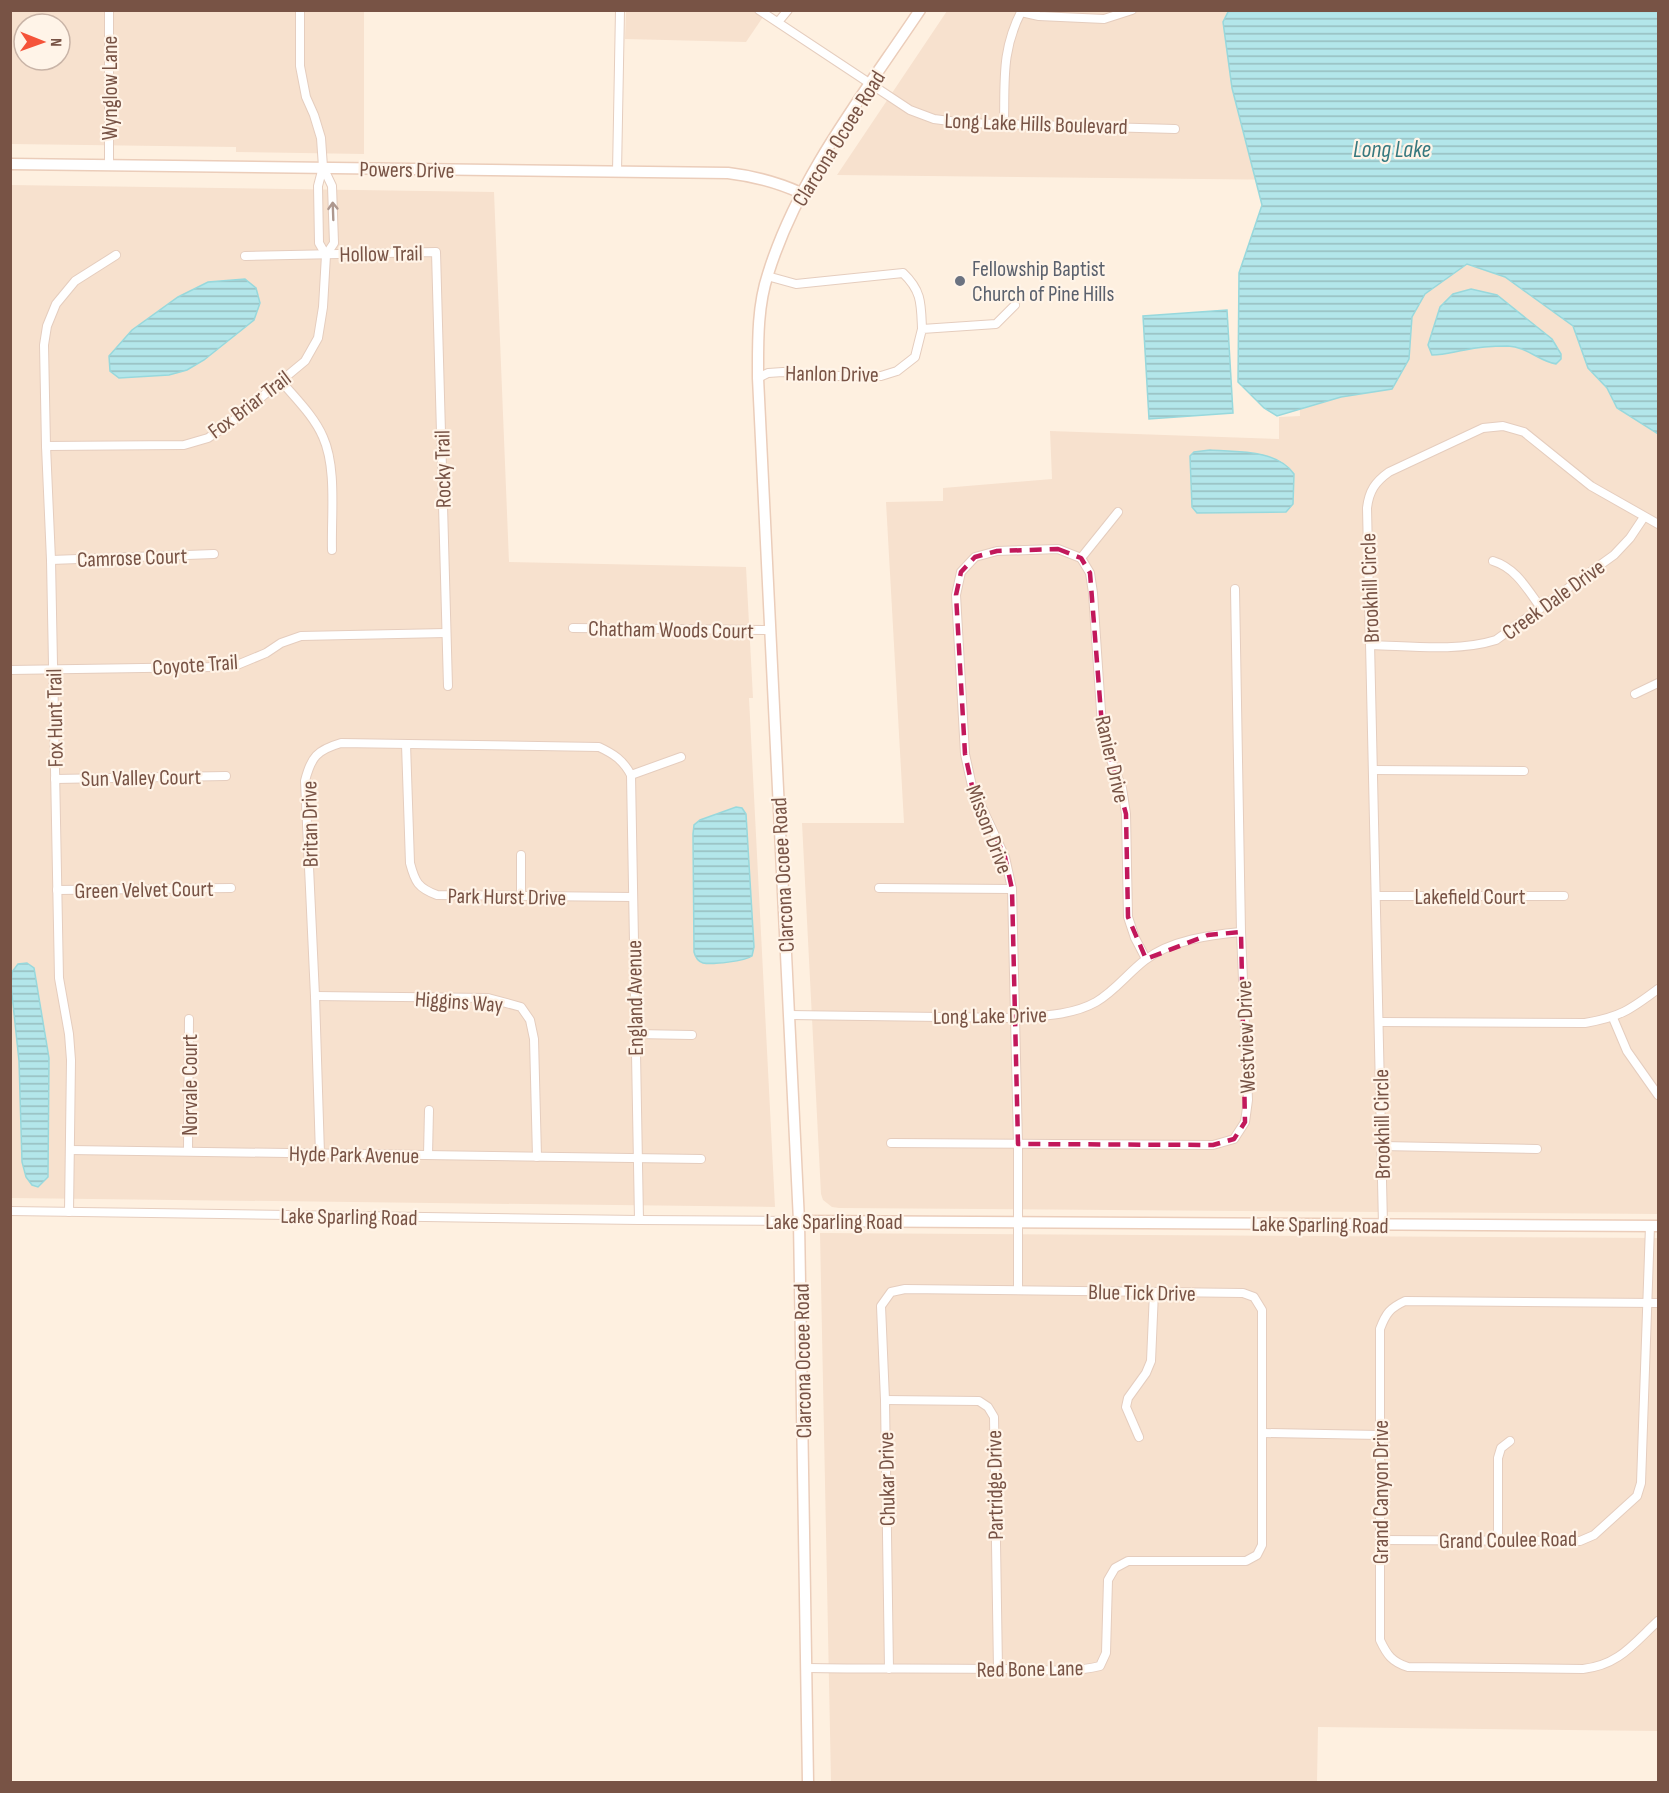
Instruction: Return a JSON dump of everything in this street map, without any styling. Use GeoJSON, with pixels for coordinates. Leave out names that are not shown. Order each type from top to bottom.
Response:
{"type":"FeatureCollection","features":[{"type":"Feature","properties":{"kind":"street","name":"Wynglow Lane"},"geometry":{"type":"LineString","coordinates":[[109,10],[109,165]]}},
{"type":"Feature","properties":{"kind":"street","name":"Fox Briar Trail"},"geometry":{"type":"LineString","coordinates":[[300,10],[300,66],[306,97],[321,138],[323,167],[318,186],[319,243],[326,255]]}},
{"type":"Feature","properties":{"kind":"street"},"geometry":{"type":"LineString","coordinates":[[617,172],[620,10]]}},
{"type":"Feature","properties":{"kind":"street","name":"Long Lake Hills Boulevard"},"geometry":{"type":"LineString","coordinates":[[759,10],[910,110],[934,119],[965,123],[1175,129]]}},
{"type":"Feature","properties":{"kind":"street"},"geometry":{"type":"LineString","coordinates":[[778,22],[788,10]]}},
{"type":"Feature","properties":{"kind":"street","name":"Clarcona Ocoee Road"},"geometry":{"type":"LineString","coordinates":[[808,1782],[799,1221],[758,378],[758,329],[767,276],[801,193],[920,10]]}},
{"type":"Feature","properties":{"kind":"street"},"geometry":{"type":"LineString","coordinates":[[1004,124],[1005,59],[1009,38],[1021,11],[1039,16],[1104,19],[1132,10]]}},
{"type":"Feature","properties":{"kind":"street","name":"Powers Drive"},"geometry":{"type":"LineString","coordinates":[[10,164],[728,173],[752,176],[786,185],[801,193]]}},
{"type":"Feature","properties":{"kind":"street","name":"Fox Briar Trail"},"geometry":{"type":"LineString","coordinates":[[46,446],[184,445],[208,438],[229,424],[305,361],[318,339],[323,307],[326,255],[333,243],[332,186],[323,167]]}},
{"type":"Feature","properties":{"kind":"street","name":"Hollow Trail"},"geometry":{"type":"LineString","coordinates":[[244,255],[436,252]]}},
{"type":"Feature","properties":{"kind":"street","name":"Rocky Trail"},"geometry":{"type":"LineString","coordinates":[[436,252],[448,686]]}},
{"type":"Feature","properties":{"kind":"street","name":"Fox Hunt Trail"},"geometry":{"type":"LineString","coordinates":[[69,1212],[71,1060],[59,978],[51,560],[44,345],[47,326],[56,303],[75,281],[116,255]]}},
{"type":"Feature","properties":{"kind":"street"},"geometry":{"type":"LineString","coordinates":[[767,276],[796,284],[903,273],[914,283],[921,304],[922,329],[996,324],[1015,305]]}},
{"type":"Feature","properties":{"kind":"street","name":"Hanlon Drive"},"geometry":{"type":"LineString","coordinates":[[758,378],[768,373],[783,372],[806,376],[882,376],[897,371],[915,357],[922,329]]}},
{"type":"Feature","properties":{"kind":"street"},"geometry":{"type":"LineString","coordinates":[[280,381],[309,413],[324,439],[331,470],[332,550]]}},
{"type":"Feature","properties":{"kind":"street","name":"Brookhill Circle"},"geometry":{"type":"LineString","coordinates":[[1383,1225],[1366,508],[1369,494],[1378,480],[1389,472],[1484,428],[1503,426],[1524,432],[1591,486],[1659,524]]}},
{"type":"Feature","properties":{"kind":"street"},"geometry":{"type":"LineString","coordinates":[[1081,558],[1118,512]]}},
{"type":"Feature","properties":{"kind":"street","name":"Creek Dale Drive"},"geometry":{"type":"LineString","coordinates":[[1371,645],[1480,645],[1496,640],[1614,555],[1644,517]]}},
{"type":"Feature","properties":{"kind":"street","name":"Misson Drive"},"geometry":{"type":"LineString","coordinates":[[1018,1289],[1018,1144],[1012,890],[1005,856],[972,786],[965,754],[956,595],[961,572],[975,557],[997,551],[1059,549],[1081,558]]}},
{"type":"Feature","properties":{"kind":"street","name":"Camrose Court"},"geometry":{"type":"LineString","coordinates":[[51,560],[214,554]]}},
{"type":"Feature","properties":{"kind":"street","name":"Ranier Drive"},"geometry":{"type":"LineString","coordinates":[[1081,558],[1090,573],[1093,593],[1102,726],[1106,747],[1122,788],[1126,814],[1128,917],[1135,938],[1146,959]]}},
{"type":"Feature","properties":{"kind":"street"},"geometry":{"type":"LineString","coordinates":[[1493,561],[1506,565],[1518,576],[1541,608]]}},
{"type":"Feature","properties":{"kind":"street","name":"Westview Drive"},"geometry":{"type":"LineString","coordinates":[[891,1143],[1214,1145],[1234,1139],[1245,1122],[1248,1100],[1241,932],[1235,589]]}},
{"type":"Feature","properties":{"kind":"street","name":"Chatham Woods Court"},"geometry":{"type":"LineString","coordinates":[[573,628],[770,630]]}},
{"type":"Feature","properties":{"kind":"street","name":"Coyote Trail"},"geometry":{"type":"LineString","coordinates":[[10,670],[237,665],[266,653],[281,643],[301,636],[446,633]]}},
{"type":"Feature","properties":{"kind":"street"},"geometry":{"type":"LineString","coordinates":[[1635,694],[1659,683]]}},
{"type":"Feature","properties":{"kind":"street","name":"Britan Drive"},"geometry":{"type":"LineString","coordinates":[[320,1154],[305,781],[310,764],[323,748],[341,743],[599,747],[616,755],[631,776]]}},
{"type":"Feature","properties":{"kind":"street","name":"Park Hurst Drive"},"geometry":{"type":"LineString","coordinates":[[406,744],[410,863],[415,879],[424,890],[437,895],[633,897]]}},
{"type":"Feature","properties":{"kind":"street"},"geometry":{"type":"LineString","coordinates":[[631,776],[681,757]]}},
{"type":"Feature","properties":{"kind":"street"},"geometry":{"type":"LineString","coordinates":[[1373,770],[1524,771]]}},
{"type":"Feature","properties":{"kind":"street","name":"Sun Valley Court"},"geometry":{"type":"LineString","coordinates":[[55,779],[226,776]]}},
{"type":"Feature","properties":{"kind":"street","name":"England Avenue"},"geometry":{"type":"LineString","coordinates":[[631,776],[639,1220]]}},
{"type":"Feature","properties":{"kind":"street"},"geometry":{"type":"LineString","coordinates":[[521,855],[522,895]]}},
{"type":"Feature","properties":{"kind":"street","name":"Green Velvet Court"},"geometry":{"type":"LineString","coordinates":[[57,890],[231,888]]}},
{"type":"Feature","properties":{"kind":"street"},"geometry":{"type":"LineString","coordinates":[[879,888],[1012,890]]}},
{"type":"Feature","properties":{"kind":"street","name":"Lakefield Court"},"geometry":{"type":"LineString","coordinates":[[1376,896],[1564,896]]}},
{"type":"Feature","properties":{"kind":"street","name":"Long Lake Drive"},"geometry":{"type":"LineString","coordinates":[[789,1015],[1016,1018],[1045,1016],[1095,1003],[1116,988],[1146,959],[1177,944],[1209,935],[1241,932]]}},
{"type":"Feature","properties":{"kind":"street"},"geometry":{"type":"LineString","coordinates":[[1379,1022],[1586,1023],[1613,1018],[1633,1008],[1659,989]]}},
{"type":"Feature","properties":{"kind":"street","name":"Higgins Way"},"geometry":{"type":"LineString","coordinates":[[315,996],[488,998],[521,1007],[530,1020],[534,1039],[537,1156]]}},
{"type":"Feature","properties":{"kind":"street"},"geometry":{"type":"LineString","coordinates":[[1613,1018],[1627,1051],[1659,1095]]}},
{"type":"Feature","properties":{"kind":"street","name":"Norvale Court"},"geometry":{"type":"LineString","coordinates":[[188,1150],[189,1019]]}},
{"type":"Feature","properties":{"kind":"street"},"geometry":{"type":"LineString","coordinates":[[635,1034],[692,1035]]}},
{"type":"Feature","properties":{"kind":"street"},"geometry":{"type":"LineString","coordinates":[[428,1155],[429,1110]]}},
{"type":"Feature","properties":{"kind":"street"},"geometry":{"type":"LineString","coordinates":[[1382,1146],[1537,1149]]}},
{"type":"Feature","properties":{"kind":"street","name":"Hyde Park Avenue"},"geometry":{"type":"LineString","coordinates":[[70,1149],[701,1159]]}},
{"type":"Feature","properties":{"kind":"street","name":"Lake Sparling Road"},"geometry":{"type":"LineString","coordinates":[[10,1211],[639,1220],[1654,1226]]}},
{"type":"Feature","properties":{"kind":"street","name":"Grand Coulee Road"},"geometry":{"type":"LineString","coordinates":[[1380,1540],[1580,1541],[1594,1535],[1637,1496],[1641,1483],[1648,1303],[1654,1226]]}},
{"type":"Feature","properties":{"kind":"street","name":"Blue Tick Drive"},"geometry":{"type":"LineString","coordinates":[[891,1292],[905,1289],[1018,1289],[1243,1293],[1254,1297],[1262,1310],[1263,1433]]}},
{"type":"Feature","properties":{"kind":"street","name":"Chukar Drive"},"geometry":{"type":"LineString","coordinates":[[888,1669],[882,1306],[891,1292]]}},
{"type":"Feature","properties":{"kind":"street"},"geometry":{"type":"LineString","coordinates":[[1139,1437],[1126,1407],[1128,1398],[1146,1373],[1151,1361],[1154,1292]]}},
{"type":"Feature","properties":{"kind":"street","name":"Grand Canyon Drive"},"geometry":{"type":"LineString","coordinates":[[1659,1303],[1406,1301],[1392,1307],[1380,1329],[1380,1640],[1386,1655],[1396,1664],[1408,1667],[1583,1669],[1600,1667],[1614,1661],[1659,1621]]}},
{"type":"Feature","properties":{"kind":"street","name":"Partridge Drive"},"geometry":{"type":"LineString","coordinates":[[885,1400],[979,1401],[988,1407],[993,1417],[998,1669]]}},
{"type":"Feature","properties":{"kind":"street"},"geometry":{"type":"LineString","coordinates":[[1263,1433],[1380,1435]]}},
{"type":"Feature","properties":{"kind":"street","name":"Red Bone Lane"},"geometry":{"type":"LineString","coordinates":[[807,1668],[1084,1670],[1100,1666],[1106,1653],[1107,1580],[1115,1568],[1128,1561],[1245,1561],[1257,1555],[1262,1545],[1263,1433]]}},
{"type":"Feature","properties":{"kind":"street"},"geometry":{"type":"LineString","coordinates":[[1498,1540],[1498,1458],[1501,1448],[1510,1441]]}},
{"type":"Feature","properties":{"kind":"highlighted area"},"geometry":{"type":"Polygon","coordinates":[[[1058,549],[1081,558],[1090,573],[1102,726],[1126,814],[1128,917],[1146,959],[1208,935],[1241,932],[1245,1122],[1234,1139],[1213,1145],[1018,1144],[1012,889],[1005,857],[972,786],[965,754],[956,595],[961,572],[975,557],[997,551],[1058,549]]]}},
{"type":"Feature","properties":{"kind":"shaded area"},"geometry":{"type":"Polygon","coordinates":[[[10,11],[364,11],[364,154],[236,152],[236,147],[11,144],[10,11]]]}},
{"type":"Feature","properties":{"kind":"shaded area"},"geometry":{"type":"Polygon","coordinates":[[[626,11],[767,11],[746,42],[625,39],[626,11]]]}},
{"type":"Feature","properties":{"kind":"shaded area"},"geometry":{"type":"Polygon","coordinates":[[[947,11],[1297,11],[1658,184],[1658,1214],[839,1208],[832,1207],[823,1200],[802,823],[904,823],[886,502],[943,501],[943,488],[1052,479],[1050,431],[1279,439],[1279,417],[1300,416],[1293,180],[837,175],[947,11]]]}},
{"type":"Feature","properties":{"kind":"shaded area"},"geometry":{"type":"Polygon","coordinates":[[[10,185],[494,192],[509,562],[746,567],[753,698],[749,698],[775,1207],[11,1198],[10,185]]]}},
{"type":"Feature","properties":{"kind":"shaded area"},"geometry":{"type":"Polygon","coordinates":[[[820,1233],[1658,1238],[1658,1731],[1318,1727],[1317,1782],[831,1782],[820,1233]]]}},
{"type":"Feature","properties":{"kind":"water","name":"Long Lake"},"geometry":{"type":"Polygon","coordinates":[[[1229,10],[1658,11],[1658,434],[1617,408],[1607,388],[1588,368],[1573,326],[1505,277],[1467,264],[1425,294],[1412,317],[1409,359],[1392,389],[1341,397],[1277,416],[1264,408],[1238,382],[1239,273],[1262,205],[1232,88],[1223,22],[1229,10]]]}},
{"type":"Feature","properties":{"kind":"water"},"geometry":{"type":"Polygon","coordinates":[[[245,279],[256,288],[260,303],[254,320],[204,360],[187,370],[169,375],[119,378],[110,371],[109,356],[132,330],[178,297],[208,282],[245,279]]]}},
{"type":"Feature","properties":{"kind":"water"},"geometry":{"type":"Polygon","coordinates":[[[1471,289],[1497,295],[1552,339],[1561,354],[1561,359],[1556,364],[1508,346],[1481,347],[1432,355],[1428,345],[1440,307],[1453,294],[1471,289]]]}},
{"type":"Feature","properties":{"kind":"water"},"geometry":{"type":"Polygon","coordinates":[[[1227,310],[1233,413],[1149,419],[1143,316],[1227,310]]]}},
{"type":"Feature","properties":{"kind":"water"},"geometry":{"type":"Polygon","coordinates":[[[1210,450],[1255,453],[1287,466],[1294,474],[1293,504],[1286,512],[1197,513],[1192,507],[1190,456],[1194,452],[1210,450]]]}},
{"type":"Feature","properties":{"kind":"water"},"geometry":{"type":"Polygon","coordinates":[[[736,807],[742,808],[746,814],[754,947],[752,956],[748,958],[703,963],[698,960],[694,952],[694,825],[700,820],[736,807]]]}},
{"type":"Feature","properties":{"kind":"water"},"geometry":{"type":"Polygon","coordinates":[[[27,963],[34,968],[49,1058],[48,1177],[38,1187],[32,1185],[26,1177],[22,1162],[19,1061],[11,985],[12,972],[18,964],[27,963]]]}},
{"type":"Feature","properties":{"kind":"place","name":"Fellowship Baptist Church of Pine Hills"},"geometry":{"type":"Point","coordinates":[960,281]}}]}
